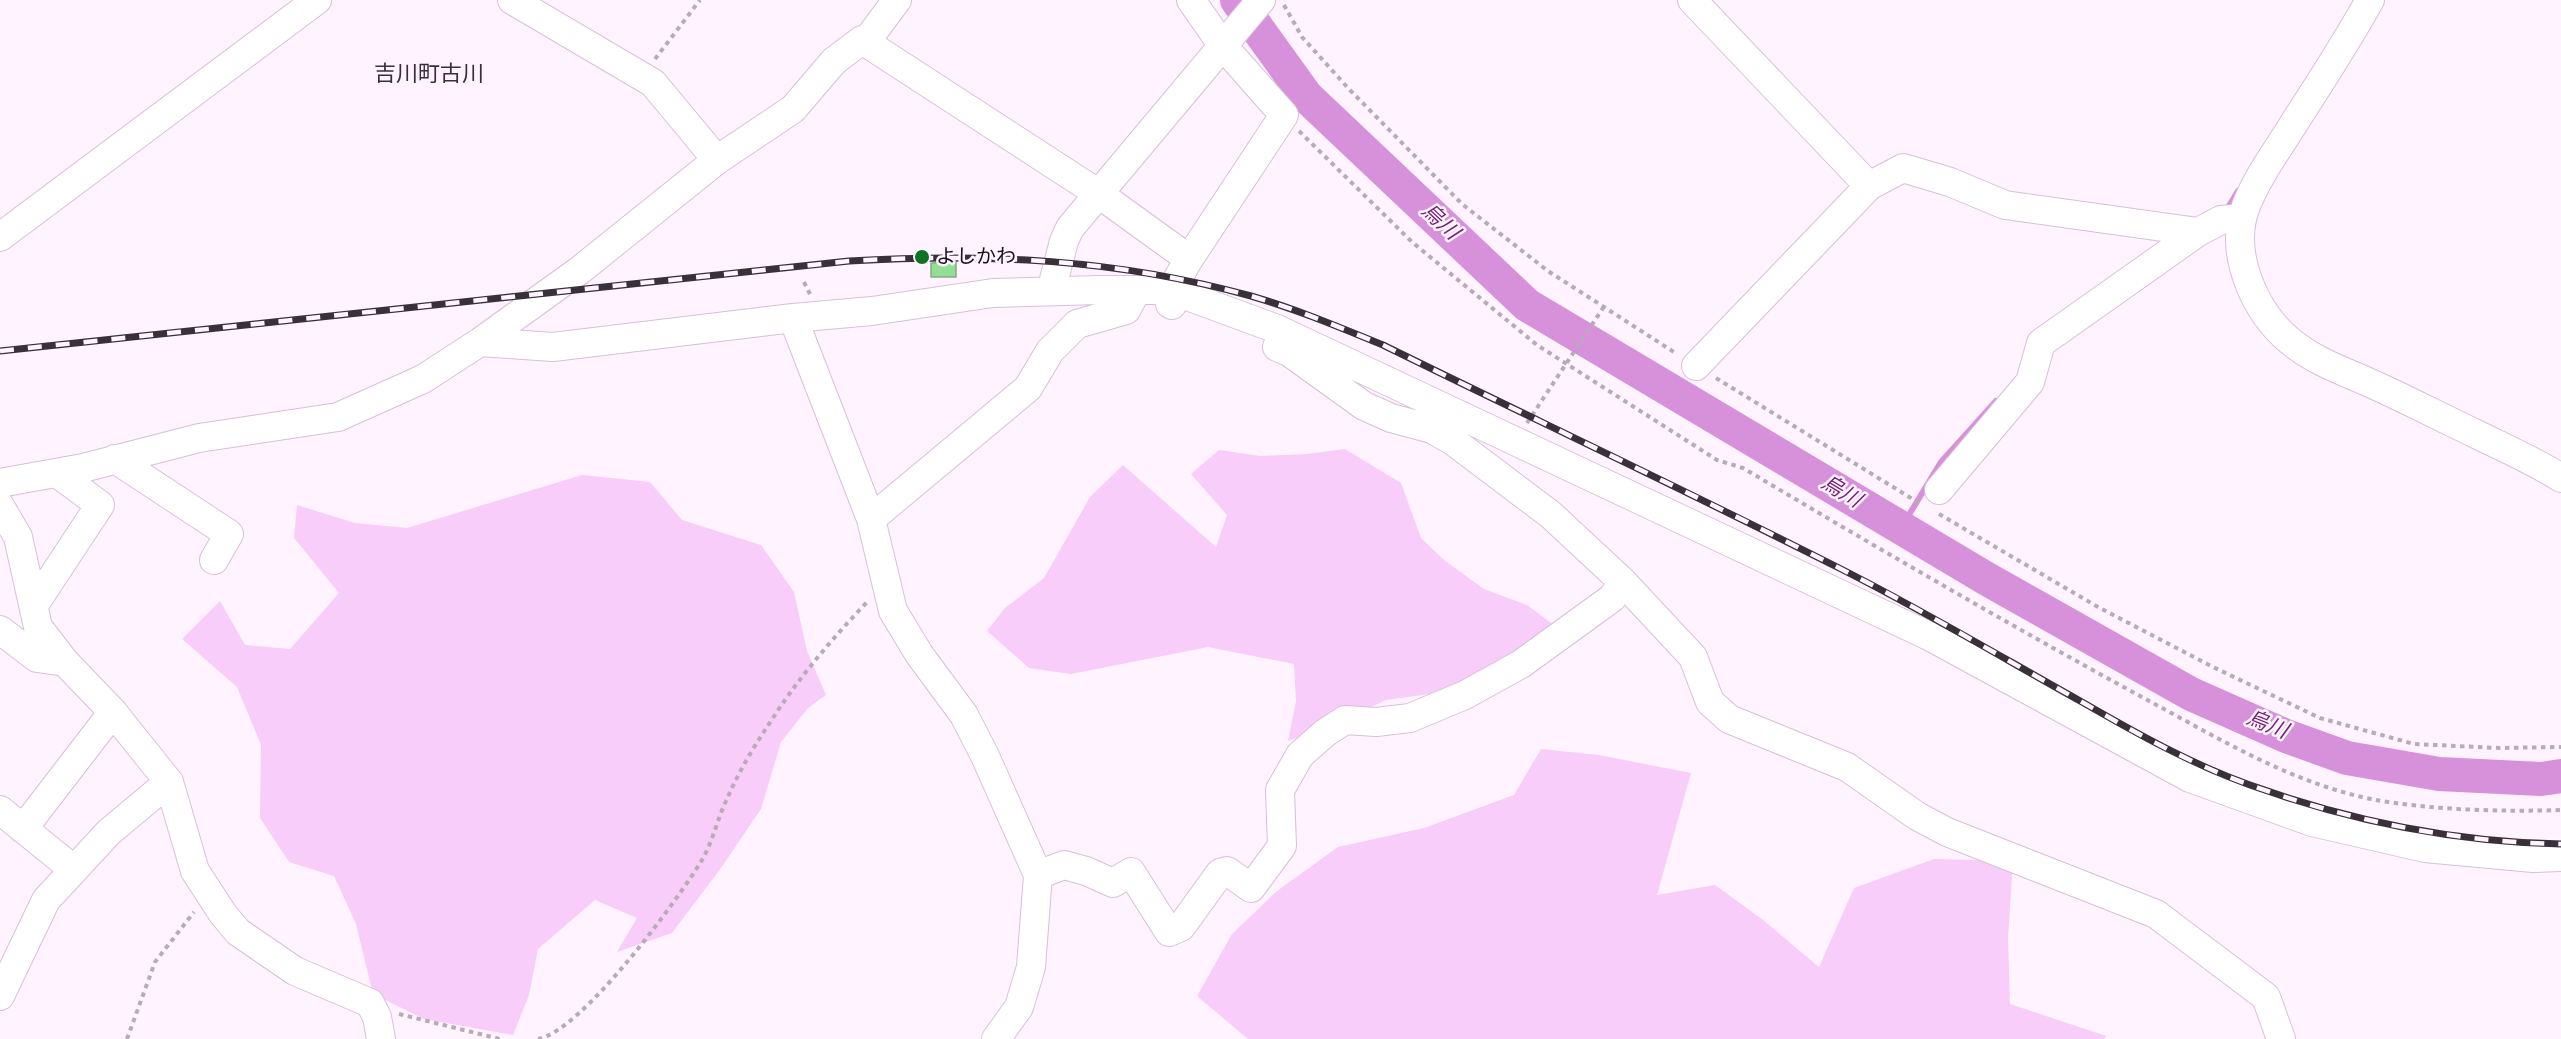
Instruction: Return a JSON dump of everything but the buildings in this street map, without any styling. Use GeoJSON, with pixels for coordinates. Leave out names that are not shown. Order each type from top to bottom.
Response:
{"type":"FeatureCollection","features":[{"type":"Feature","properties":{"kind":"street"},"geometry":{"type":"LineString","coordinates":[[0,237],[318,0]]}},
{"type":"Feature","properties":{"kind":"street"},"geometry":{"type":"LineString","coordinates":[[512,0],[653,83],[717,160]]}},
{"type":"Feature","properties":{"kind":"street"},"geometry":{"type":"LineString","coordinates":[[865,43],[897,0]]}},
{"type":"Feature","properties":{"kind":"street"},"geometry":{"type":"LineString","coordinates":[[1191,0],[1284,115],[1171,290],[1170,304],[1289,352],[1364,406],[1390,418],[1439,433],[1453,441],[1551,515],[1623,582],[1693,657],[1710,702],[1729,719],[1847,767],[1917,816],[1947,832],[2156,914],[2266,997],[2282,1039]]}},
{"type":"Feature","properties":{"kind":"street"},"geometry":{"type":"LineString","coordinates":[[1051,291],[1064,241],[1070,228],[1261,0]]}},
{"type":"Feature","properties":{"kind":"street"},"geometry":{"type":"LineString","coordinates":[[1692,0],[1869,186]]}},
{"type":"Feature","properties":{"kind":"street"},"geometry":{"type":"LineString","coordinates":[[2370,0],[2338,56],[2261,175],[2242,218],[2240,253],[2249,283],[2260,305],[2288,339],[2327,366],[2380,388],[2561,478]]}},
{"type":"Feature","properties":{"kind":"street"},"geometry":{"type":"LineString","coordinates":[[0,483],[57,473],[199,438],[338,417],[423,379],[480,342],[580,270],[717,160],[793,109],[834,61],[861,40],[1099,194],[1190,259]]}},
{"type":"Feature","properties":{"kind":"street"},"geometry":{"type":"LineString","coordinates":[[1696,366],[1869,186],[1903,168],[1950,182],[2004,205],[2198,232]]}},
{"type":"Feature","properties":{"kind":"street"},"geometry":{"type":"LineString","coordinates":[[1939,489],[2030,382],[2042,343],[2198,232],[2221,220],[2242,218]]}},
{"type":"Feature","properties":{"kind":"street"},"geometry":{"type":"LineString","coordinates":[[871,519],[1028,388],[1050,351],[1077,324],[1126,310],[1137,290]]}},
{"type":"Feature","properties":{"kind":"street"},"geometry":{"type":"LineString","coordinates":[[480,342],[553,347],[872,310],[993,293],[1171,290],[1277,329],[1929,636],[2190,778],[2312,822],[2424,848],[2533,858],[2561,856]]}},
{"type":"Feature","properties":{"kind":"street"},"geometry":{"type":"LineString","coordinates":[[793,318],[871,519],[893,611],[914,646],[964,715],[985,756],[1038,875],[1031,967],[1019,1007],[996,1039]]}},
{"type":"Feature","properties":{"kind":"street"},"geometry":{"type":"LineString","coordinates":[[1496,475],[1517,442]]}},
{"type":"Feature","properties":{"kind":"street"},"geometry":{"type":"LineString","coordinates":[[115,459],[229,534],[214,560]]}},
{"type":"Feature","properties":{"kind":"street"},"geometry":{"type":"LineString","coordinates":[[34,605],[100,505],[57,473]]}},
{"type":"Feature","properties":{"kind":"street"},"geometry":{"type":"LineString","coordinates":[[0,506],[18,537],[38,627],[65,662],[113,712],[169,782],[195,871],[238,932],[295,971],[370,1003],[377,1017],[381,1039]]}},
{"type":"Feature","properties":{"kind":"street"},"geometry":{"type":"LineString","coordinates":[[1038,875],[1064,865],[1086,871],[1113,883],[1131,872],[1169,932],[1181,927],[1220,873],[1227,871],[1251,888],[1270,863],[1282,846],[1280,790],[1300,755],[1325,733],[1345,720],[1376,722],[1410,718],[1465,695],[1539,651],[1612,598],[1623,582]]}},
{"type":"Feature","properties":{"kind":"street"},"geometry":{"type":"LineString","coordinates":[[0,630],[37,658],[65,662]]}},
{"type":"Feature","properties":{"kind":"street"},"geometry":{"type":"LineString","coordinates":[[23,829],[113,712]]}},
{"type":"Feature","properties":{"kind":"street"},"geometry":{"type":"LineString","coordinates":[[2,985],[46,900],[109,832],[169,782]]}},
{"type":"Feature","properties":{"kind":"street"},"geometry":{"type":"LineString","coordinates":[[0,810],[73,869]]}},
{"type":"Feature","properties":{"kind":"path"},"geometry":{"type":"LineString","coordinates":[[642,76],[700,0]]}},
{"type":"Feature","properties":{"kind":"path"},"geometry":{"type":"LineString","coordinates":[[1281,0],[1302,37],[1402,146],[1462,204],[1548,271],[1603,308],[1889,485],[2098,607],[2213,667],[2320,718],[2414,744],[2499,748],[2561,747]]}},
{"type":"Feature","properties":{"kind":"path"},"geometry":{"type":"LineString","coordinates":[[1284,115],[1412,242],[1537,345],[1717,460],[1743,468],[2005,622],[2256,758],[2312,780],[2370,798],[2419,806],[2561,810]]}},
{"type":"Feature","properties":{"kind":"path"},"geometry":{"type":"LineString","coordinates":[[1517,442],[1521,431],[1603,308]]}},
{"type":"Feature","properties":{"kind":"path"},"geometry":{"type":"LineString","coordinates":[[538,1039],[549,1037],[572,1019],[627,964],[702,859],[717,827],[725,802],[740,773],[804,671],[886,584]]}},
{"type":"Feature","properties":{"kind":"path"},"geometry":{"type":"LineString","coordinates":[[127,1039],[155,962],[210,892]]}},
{"type":"Feature","properties":{"kind":"path"},"geometry":{"type":"LineString","coordinates":[[370,1003],[391,1013],[500,1039]]}},
{"type":"Feature","properties":{"kind":"shaded area"},"geometry":{"type":"Polygon","coordinates":[[[1345,449],[1401,483],[1421,538],[1444,560],[1484,589],[1527,605],[1554,625],[1508,660],[1450,691],[1386,700],[1345,720],[1288,741],[1296,701],[1294,664],[1208,647],[1071,674],[1029,668],[987,631],[1005,608],[1044,578],[1090,497],[1123,465],[1216,547],[1227,515],[1191,474],[1219,450],[1260,456],[1307,454],[1345,449]]]}},
{"type":"Feature","properties":{"kind":"shaded area"},"geometry":{"type":"Polygon","coordinates":[[[582,475],[650,482],[682,520],[761,545],[794,592],[807,651],[826,695],[808,708],[781,742],[761,809],[721,868],[672,933],[617,952],[637,918],[595,900],[538,949],[529,995],[513,1035],[424,1019],[373,994],[356,924],[334,876],[289,862],[260,818],[261,745],[237,687],[182,639],[220,601],[245,645],[290,649],[339,593],[294,538],[297,505],[355,523],[407,528],[582,475]]]}},
{"type":"Feature","properties":{"kind":"shaded area"},"geometry":{"type":"Polygon","coordinates":[[[1541,749],[1599,755],[1691,773],[1657,895],[1715,885],[1763,920],[1819,967],[1854,888],[1934,859],[2013,861],[2008,938],[2010,1004],[2106,1036],[2104,1039],[1248,1039],[1197,996],[1232,934],[1277,891],[1338,847],[1424,828],[1514,795],[1541,749]]]}},
{"type":"Feature","properties":{"kind":"waterway","name":"烏川"},"geometry":{"type":"LineString","coordinates":[[1237,0],[1306,96],[1527,305],[1987,579],[2191,694],[2286,736],[2347,758],[2439,774],[2541,779],[2561,776]]}},
{"type":"Feature","properties":{"kind":"waterway"},"geometry":{"type":"LineString","coordinates":[[2226,211],[2238,191]]}},
{"type":"Feature","properties":{"kind":"waterway"},"geometry":{"type":"LineString","coordinates":[[1901,528],[1941,462],[1996,401]]}},
{"type":"Feature","properties":{"kind":"railway"},"geometry":{"type":"LineString","coordinates":[[0,351],[849,261],[1002,259],[1052,262],[1151,274],[1268,301],[1383,345],[1843,570],[2143,736],[2228,777],[2326,809],[2403,827],[2482,839],[2561,844]]}},
{"type":"Feature","properties":{"kind":"place","name":"よしかわ"},"geometry":{"type":"Point","coordinates":[922,257]}},
{"type":"Feature","properties":{"kind":"district","name":"吉川町古川"},"geometry":{"type":"Point","coordinates":[429,75]}}]}
